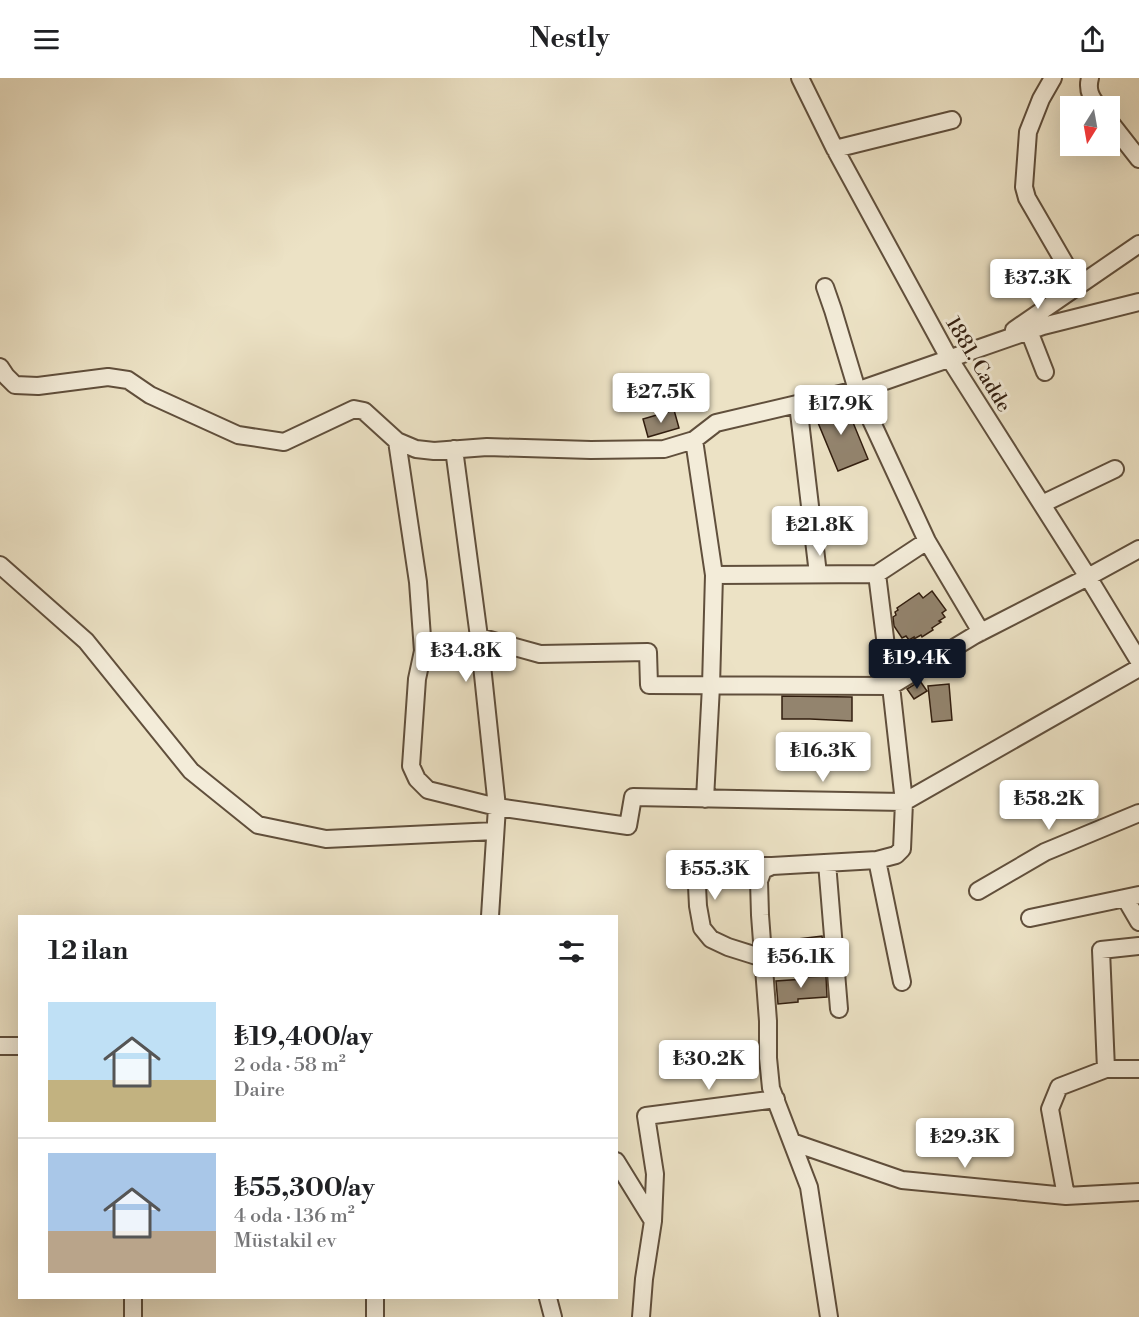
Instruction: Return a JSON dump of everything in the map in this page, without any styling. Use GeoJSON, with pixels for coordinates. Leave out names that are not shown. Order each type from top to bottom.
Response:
{"type":"FeatureCollection","features":[{"type":"Feature","properties":{"kind":"street","name":"1881. Cadde"},"geometry":{"type":"LineString","coordinates":[[800,78],[835,149],[949,358],[1139,661]]}},
{"type":"Feature","properties":{"kind":"street"},"geometry":{"type":"LineString","coordinates":[[1053,78],[1041,99],[1028,132],[1024,187],[1027,198],[1078,286]]}},
{"type":"Feature","properties":{"kind":"street"},"geometry":{"type":"LineString","coordinates":[[1090,78],[1088,86],[1091,96]]}},
{"type":"Feature","properties":{"kind":"street"},"geometry":{"type":"LineString","coordinates":[[835,149],[952,120]]}},
{"type":"Feature","properties":{"kind":"street"},"geometry":{"type":"LineString","coordinates":[[1120,135],[1139,159]]}},
{"type":"Feature","properties":{"kind":"street"},"geometry":{"type":"LineString","coordinates":[[997,342],[1139,244]]}},
{"type":"Feature","properties":{"kind":"street"},"geometry":{"type":"LineString","coordinates":[[825,287],[857,390],[927,541],[981,632]]}},
{"type":"Feature","properties":{"kind":"street"},"geometry":{"type":"LineString","coordinates":[[0,368],[6,376],[8,388],[108,377],[128,380],[150,395],[238,435],[284,442],[354,409],[364,411],[397,441],[416,449],[434,451],[487,447],[591,450],[664,449],[694,440],[716,423],[857,390],[1043,326],[1139,302]]}},
{"type":"Feature","properties":{"kind":"street"},"geometry":{"type":"LineString","coordinates":[[1029,331],[1045,372]]}},
{"type":"Feature","properties":{"kind":"street"},"geometry":{"type":"LineString","coordinates":[[798,404],[818,574]]}},
{"type":"Feature","properties":{"kind":"street"},"geometry":{"type":"LineString","coordinates":[[694,440],[714,575],[705,799]]}},
{"type":"Feature","properties":{"kind":"street"},"geometry":{"type":"LineString","coordinates":[[397,441],[418,582],[423,651],[417,679],[411,766],[417,779],[428,790],[496,807],[628,826],[633,797],[904,802],[1139,668]]}},
{"type":"Feature","properties":{"kind":"street"},"geometry":{"type":"LineString","coordinates":[[454,449],[479,637],[496,807],[490,915]]}},
{"type":"Feature","properties":{"kind":"street"},"geometry":{"type":"LineString","coordinates":[[1042,504],[1114,469]]}},
{"type":"Feature","properties":{"kind":"street"},"geometry":{"type":"LineString","coordinates":[[714,575],[877,574],[927,541]]}},
{"type":"Feature","properties":{"kind":"street"},"geometry":{"type":"LineString","coordinates":[[479,637],[540,654],[648,652],[649,685],[891,686],[981,632],[1139,549]]}},
{"type":"Feature","properties":{"kind":"street"},"geometry":{"type":"LineString","coordinates":[[0,565],[86,641],[191,771],[258,825],[326,839],[495,831]]}},
{"type":"Feature","properties":{"kind":"street"},"geometry":{"type":"LineString","coordinates":[[763,958],[711,939],[702,928],[698,906],[696,866],[772,866],[877,860],[896,855],[902,849],[904,802],[877,574]]}},
{"type":"Feature","properties":{"kind":"street"},"geometry":{"type":"LineString","coordinates":[[978,891],[1045,852],[1139,813]]}},
{"type":"Feature","properties":{"kind":"street"},"geometry":{"type":"LineString","coordinates":[[877,860],[902,982]]}},
{"type":"Feature","properties":{"kind":"street"},"geometry":{"type":"LineString","coordinates":[[827,863],[839,1009]]}},
{"type":"Feature","properties":{"kind":"street"},"geometry":{"type":"LineString","coordinates":[[772,866],[763,870],[759,881],[771,1088],[809,1187],[829,1317]]}},
{"type":"Feature","properties":{"kind":"street"},"geometry":{"type":"LineString","coordinates":[[1030,918],[1132,897],[1139,922]]}},
{"type":"Feature","properties":{"kind":"street"},"geometry":{"type":"LineString","coordinates":[[1106,1069],[1101,950],[1139,946]]}},
{"type":"Feature","properties":{"kind":"street"},"geometry":{"type":"LineString","coordinates":[[0,1046],[18,1046]]}},
{"type":"Feature","properties":{"kind":"street"},"geometry":{"type":"LineString","coordinates":[[1066,1196],[1050,1109],[1059,1087],[1106,1069],[1139,1070]]}},
{"type":"Feature","properties":{"kind":"street"},"geometry":{"type":"LineString","coordinates":[[641,1317],[653,1221],[655,1174],[646,1116],[776,1099]]}},
{"type":"Feature","properties":{"kind":"street"},"geometry":{"type":"LineString","coordinates":[[792,1142],[902,1180],[1066,1196],[1139,1192]]}},
{"type":"Feature","properties":{"kind":"street"},"geometry":{"type":"LineString","coordinates":[[618,1164],[653,1221]]}},
{"type":"Feature","properties":{"kind":"street"},"geometry":{"type":"LineString","coordinates":[[133,1299],[133,1317]]}},
{"type":"Feature","properties":{"kind":"street"},"geometry":{"type":"LineString","coordinates":[[375,1299],[375,1317]]}},
{"type":"Feature","properties":{"kind":"street"},"geometry":{"type":"LineString","coordinates":[[548,1299],[553,1317]]}},
{"type":"Feature","properties":{"kind":"building"},"geometry":{"type":"Polygon","coordinates":[[[845,403],[868,459],[838,471],[814,413],[845,403]]]}},
{"type":"Feature","properties":{"kind":"building"},"geometry":{"type":"Polygon","coordinates":[[[674,410],[679,428],[648,437],[643,419],[674,410]]]}},
{"type":"Feature","properties":{"kind":"building"},"geometry":{"type":"Polygon","coordinates":[[[932,591],[946,610],[942,613],[945,617],[932,628],[933,630],[922,637],[921,635],[909,640],[906,636],[902,638],[894,626],[893,617],[896,615],[897,608],[919,593],[923,598],[932,591]]]}},
{"type":"Feature","properties":{"kind":"building"},"geometry":{"type":"Polygon","coordinates":[[[920,681],[927,691],[914,699],[907,689],[920,681]]]}},
{"type":"Feature","properties":{"kind":"building"},"geometry":{"type":"Polygon","coordinates":[[[949,684],[952,720],[932,722],[928,686],[949,684]]]}},
{"type":"Feature","properties":{"kind":"building"},"geometry":{"type":"Polygon","coordinates":[[[782,696],[852,697],[852,721],[782,719],[782,696]]]}},
{"type":"Feature","properties":{"kind":"building"},"geometry":{"type":"Polygon","coordinates":[[[822,936],[824,951],[792,954],[793,960],[774,962],[773,942],[822,936]]]}},
{"type":"Feature","properties":{"kind":"building"},"geometry":{"type":"Polygon","coordinates":[[[826,976],[827,997],[798,999],[798,1002],[778,1004],[776,981],[826,976]]]}}]}
